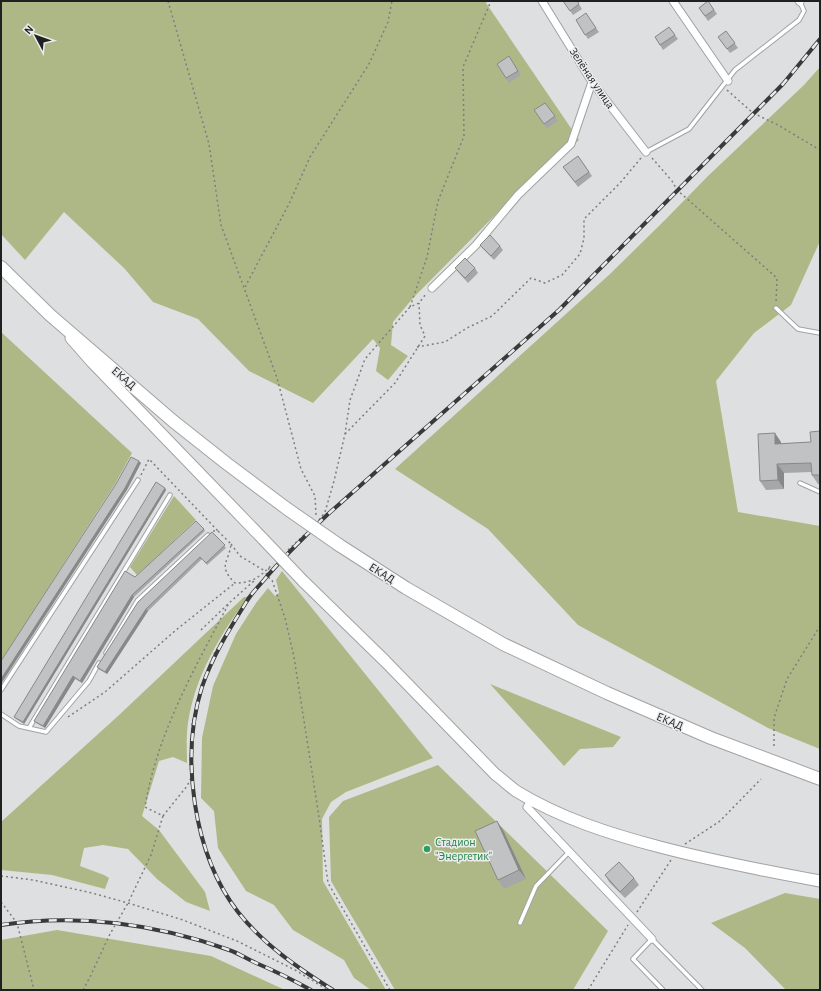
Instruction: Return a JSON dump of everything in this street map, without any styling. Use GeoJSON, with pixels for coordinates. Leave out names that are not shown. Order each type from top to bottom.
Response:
{"type":"FeatureCollection","features":[{"type":"Feature","properties":{"kind":"highway","name":"ЕКАД"},"geometry":{"type":"LineString","coordinates":[[2,271],[50,315],[173,421],[226,463],[339,545],[406,588],[503,644],[607,694],[711,738],[819,779]]}},
{"type":"Feature","properties":{"kind":"main road"},"geometry":{"type":"LineString","coordinates":[[50,315],[93,363],[303,581],[385,661],[495,774],[515,790],[532,800],[597,829],[624,838],[738,866],[820,881]]}},
{"type":"Feature","properties":{"kind":"street","name":"Зелёная улица"},"geometry":{"type":"LineString","coordinates":[[542,1],[592,82],[646,152]]}},
{"type":"Feature","properties":{"kind":"street"},"geometry":{"type":"LineString","coordinates":[[673,1],[728,80]]}},
{"type":"Feature","properties":{"kind":"street"},"geometry":{"type":"LineString","coordinates":[[432,288],[476,245],[518,195],[571,144],[592,82]]}},
{"type":"Feature","properties":{"kind":"street"},"geometry":{"type":"LineString","coordinates":[[532,800],[527,807],[652,939]]}},
{"type":"Feature","properties":{"kind":"lane"},"geometry":{"type":"LineString","coordinates":[[646,152],[689,129],[735,70],[800,20],[804,11],[800,1]]}},
{"type":"Feature","properties":{"kind":"lane"},"geometry":{"type":"LineString","coordinates":[[776,308],[798,329],[820,333]]}},
{"type":"Feature","properties":{"kind":"lane"},"geometry":{"type":"LineString","coordinates":[[1,690],[138,480]]}},
{"type":"Feature","properties":{"kind":"lane"},"geometry":{"type":"LineString","coordinates":[[800,483],[820,492]]}},
{"type":"Feature","properties":{"kind":"lane"},"geometry":{"type":"LineString","coordinates":[[30,728],[170,495]]}},
{"type":"Feature","properties":{"kind":"lane"},"geometry":{"type":"LineString","coordinates":[[105,654],[138,600],[208,535]]}},
{"type":"Feature","properties":{"kind":"lane"},"geometry":{"type":"LineString","coordinates":[[1,714],[19,726],[46,732],[89,681],[101,661]]}},
{"type":"Feature","properties":{"kind":"lane"},"geometry":{"type":"LineString","coordinates":[[520,923],[536,886],[569,852]]}},
{"type":"Feature","properties":{"kind":"lane"},"geometry":{"type":"LineString","coordinates":[[663,990],[633,960],[652,939],[702,990]]}},
{"type":"Feature","properties":{"kind":"path"},"geometry":{"type":"LineString","coordinates":[[168,1],[209,144],[222,225],[277,378],[301,469],[315,496],[316,523],[325,512],[345,434],[350,400],[365,359],[410,307],[427,257],[438,201],[464,136],[463,67],[491,1]]}},
{"type":"Feature","properties":{"kind":"path"},"geometry":{"type":"LineString","coordinates":[[245,287],[289,204],[310,157],[369,64],[388,22],[392,1]]}},
{"type":"Feature","properties":{"kind":"path"},"geometry":{"type":"LineString","coordinates":[[728,80],[727,90],[753,114],[778,125],[820,150]]}},
{"type":"Feature","properties":{"kind":"path"},"geometry":{"type":"LineString","coordinates":[[418,348],[444,342],[467,328],[492,316],[531,278],[545,283],[562,276],[580,254],[584,238],[584,219],[620,183],[646,152],[672,181],[677,190],[777,278],[776,308]]}},
{"type":"Feature","properties":{"kind":"path"},"geometry":{"type":"LineString","coordinates":[[410,307],[419,303],[432,288]]}},
{"type":"Feature","properties":{"kind":"path"},"geometry":{"type":"LineString","coordinates":[[345,434],[395,383],[418,348],[424,336],[420,325],[419,303]]}},
{"type":"Feature","properties":{"kind":"path"},"geometry":{"type":"LineString","coordinates":[[138,480],[149,459],[240,556],[265,571]]}},
{"type":"Feature","properties":{"kind":"path"},"geometry":{"type":"LineString","coordinates":[[208,535],[213,531],[218,531]]}},
{"type":"Feature","properties":{"kind":"path"},"geometry":{"type":"LineString","coordinates":[[284,553],[306,533]]}},
{"type":"Feature","properties":{"kind":"path"},"geometry":{"type":"LineString","coordinates":[[230,544],[230,551],[225,563],[227,575],[235,583]]}},
{"type":"Feature","properties":{"kind":"path"},"geometry":{"type":"LineString","coordinates":[[201,630],[228,603],[274,563]]}},
{"type":"Feature","properties":{"kind":"path"},"geometry":{"type":"LineString","coordinates":[[83,990],[151,855],[163,816],[187,786],[191,778],[190,764],[192,724],[201,686],[214,654],[248,597],[265,577],[269,568]]}},
{"type":"Feature","properties":{"kind":"path"},"geometry":{"type":"LineString","coordinates":[[269,568],[267,576],[272,580],[285,618],[294,657],[320,817],[328,883],[390,990]]}},
{"type":"Feature","properties":{"kind":"path"},"geometry":{"type":"LineString","coordinates":[[66,719],[105,692],[176,630],[235,583],[246,583],[257,578]]}},
{"type":"Feature","properties":{"kind":"path"},"geometry":{"type":"LineString","coordinates":[[163,816],[145,807],[148,785],[166,730],[191,675],[228,603]]}},
{"type":"Feature","properties":{"kind":"path"},"geometry":{"type":"LineString","coordinates":[[774,746],[774,718],[787,679],[820,626]]}},
{"type":"Feature","properties":{"kind":"path"},"geometry":{"type":"LineString","coordinates":[[588,990],[632,918],[676,852],[688,841],[720,821],[761,779]]}},
{"type":"Feature","properties":{"kind":"path"},"geometry":{"type":"LineString","coordinates":[[1,876],[33,880],[128,902],[183,920],[237,941],[295,970],[328,990]]}},
{"type":"Feature","properties":{"kind":"path"},"geometry":{"type":"LineString","coordinates":[[1,902],[17,923],[34,990]]}},
{"type":"Feature","properties":{"kind":"green space"},"geometry":{"type":"Polygon","coordinates":[[[1,1],[487,1],[486,3],[579,140],[513,197],[413,298],[393,322],[391,345],[408,356],[388,380],[376,371],[380,348],[373,339],[313,403],[249,371],[198,319],[153,302],[124,268],[64,212],[25,260],[1,234],[1,1]]]}},
{"type":"Feature","properties":{"kind":"green space"},"geometry":{"type":"Polygon","coordinates":[[[820,67],[820,241],[791,305],[754,333],[716,381],[738,512],[820,526],[820,749],[768,728],[578,625],[488,529],[395,469],[610,274],[708,176],[804,85],[820,67]]]}},
{"type":"Feature","properties":{"kind":"green space"},"geometry":{"type":"Polygon","coordinates":[[[1,332],[132,453],[115,484],[1,661],[1,332]]]}},
{"type":"Feature","properties":{"kind":"green space"},"geometry":{"type":"Polygon","coordinates":[[[174,496],[196,520],[137,575],[130,567],[174,496]]]}},
{"type":"Feature","properties":{"kind":"green space"},"geometry":{"type":"Polygon","coordinates":[[[282,571],[433,758],[346,792],[331,802],[322,819],[323,881],[386,990],[371,990],[354,978],[344,960],[293,930],[274,905],[246,891],[218,848],[214,811],[201,798],[202,738],[213,686],[236,634],[256,603],[268,588],[275,596],[279,593],[276,580],[282,571]]]}},
{"type":"Feature","properties":{"kind":"green space"},"geometry":{"type":"Polygon","coordinates":[[[244,597],[248,597],[219,641],[210,657],[196,689],[188,723],[187,763],[173,757],[159,761],[142,816],[159,830],[205,892],[210,911],[186,902],[157,879],[128,849],[103,845],[84,848],[80,866],[109,878],[105,889],[52,875],[1,870],[1,822],[118,716],[244,597]]]}},
{"type":"Feature","properties":{"kind":"green space"},"geometry":{"type":"Polygon","coordinates":[[[490,684],[621,737],[613,747],[580,749],[564,766],[490,684]]]}},
{"type":"Feature","properties":{"kind":"green space","name":"Стадион \"Энергетик\""},"geometry":{"type":"Polygon","coordinates":[[[438,765],[608,931],[573,990],[395,990],[331,881],[329,817],[343,801],[438,765]]]}},
{"type":"Feature","properties":{"kind":"green space"},"geometry":{"type":"Polygon","coordinates":[[[785,893],[820,899],[820,990],[786,990],[745,948],[711,923],[785,893]]]}},
{"type":"Feature","properties":{"kind":"green space"},"geometry":{"type":"Polygon","coordinates":[[[57,930],[211,956],[285,990],[1,990],[1,940],[57,930]]]}},
{"type":"Feature","properties":{"kind":"building"},"geometry":{"type":"Polygon","coordinates":[[[563,1],[577,1],[579,4],[570,11],[563,1]]]}},
{"type":"Feature","properties":{"kind":"building"},"geometry":{"type":"Polygon","coordinates":[[[708,1],[714,10],[705,16],[699,8],[708,1]]]}},
{"type":"Feature","properties":{"kind":"building"},"geometry":{"type":"Polygon","coordinates":[[[586,13],[596,28],[585,35],[576,20],[586,13]]]}},
{"type":"Feature","properties":{"kind":"building"},"geometry":{"type":"Polygon","coordinates":[[[669,27],[675,35],[660,45],[655,37],[669,27]]]}},
{"type":"Feature","properties":{"kind":"building"},"geometry":{"type":"Polygon","coordinates":[[[726,31],[735,43],[727,49],[718,37],[726,31]]]}},
{"type":"Feature","properties":{"kind":"building"},"geometry":{"type":"Polygon","coordinates":[[[509,56],[518,71],[506,78],[497,64],[509,56]]]}},
{"type":"Feature","properties":{"kind":"building"},"geometry":{"type":"Polygon","coordinates":[[[545,103],[555,116],[544,124],[534,110],[545,103]]]}},
{"type":"Feature","properties":{"kind":"building"},"geometry":{"type":"Polygon","coordinates":[[[578,156],[589,172],[575,182],[563,167],[578,156]]]}},
{"type":"Feature","properties":{"kind":"building"},"geometry":{"type":"Polygon","coordinates":[[[490,235],[500,246],[491,256],[480,245],[490,235]]]}},
{"type":"Feature","properties":{"kind":"building"},"geometry":{"type":"Polygon","coordinates":[[[465,258],[475,268],[465,278],[455,268],[465,258]]]}},
{"type":"Feature","properties":{"kind":"building"},"geometry":{"type":"Polygon","coordinates":[[[820,431],[820,475],[812,475],[811,463],[777,464],[778,480],[760,481],[758,434],[775,433],[775,444],[811,442],[810,432],[820,431]]]}},
{"type":"Feature","properties":{"kind":"building"},"geometry":{"type":"Polygon","coordinates":[[[131,457],[139,461],[125,488],[1,679],[1,661],[116,484],[131,457]]]}},
{"type":"Feature","properties":{"kind":"building"},"geometry":{"type":"Polygon","coordinates":[[[156,482],[165,488],[23,722],[14,717],[156,482]]]}},
{"type":"Feature","properties":{"kind":"building"},"geometry":{"type":"Polygon","coordinates":[[[196,521],[204,529],[132,595],[80,681],[73,676],[43,726],[34,721],[125,571],[135,577],[196,521]]]}},
{"type":"Feature","properties":{"kind":"building"},"geometry":{"type":"Polygon","coordinates":[[[212,532],[225,545],[206,563],[200,557],[146,609],[105,672],[97,667],[138,602],[212,532]]]}},
{"type":"Feature","properties":{"kind":"building"},"geometry":{"type":"Polygon","coordinates":[[[497,821],[519,870],[498,880],[475,831],[497,821]]]}},
{"type":"Feature","properties":{"kind":"building"},"geometry":{"type":"Polygon","coordinates":[[[619,862],[634,878],[620,892],[605,875],[619,862]]]}},
{"type":"Feature","properties":{"kind":"railway"},"geometry":{"type":"LineString","coordinates":[[333,990],[282,955],[248,924],[223,889],[210,862],[201,834],[195,804],[192,773],[192,743],[195,714],[202,687],[216,654],[250,596],[294,547],[327,515],[559,310],[783,84],[820,39]]}},
{"type":"Feature","properties":{"kind":"railway"},"geometry":{"type":"LineString","coordinates":[[1,925],[59,920],[88,921],[116,923],[174,933],[232,951],[311,990]]}},
{"type":"Feature","properties":{"kind":"place","name":"Стадион \"Энергетик\""},"geometry":{"type":"Point","coordinates":[427,849]}}]}
